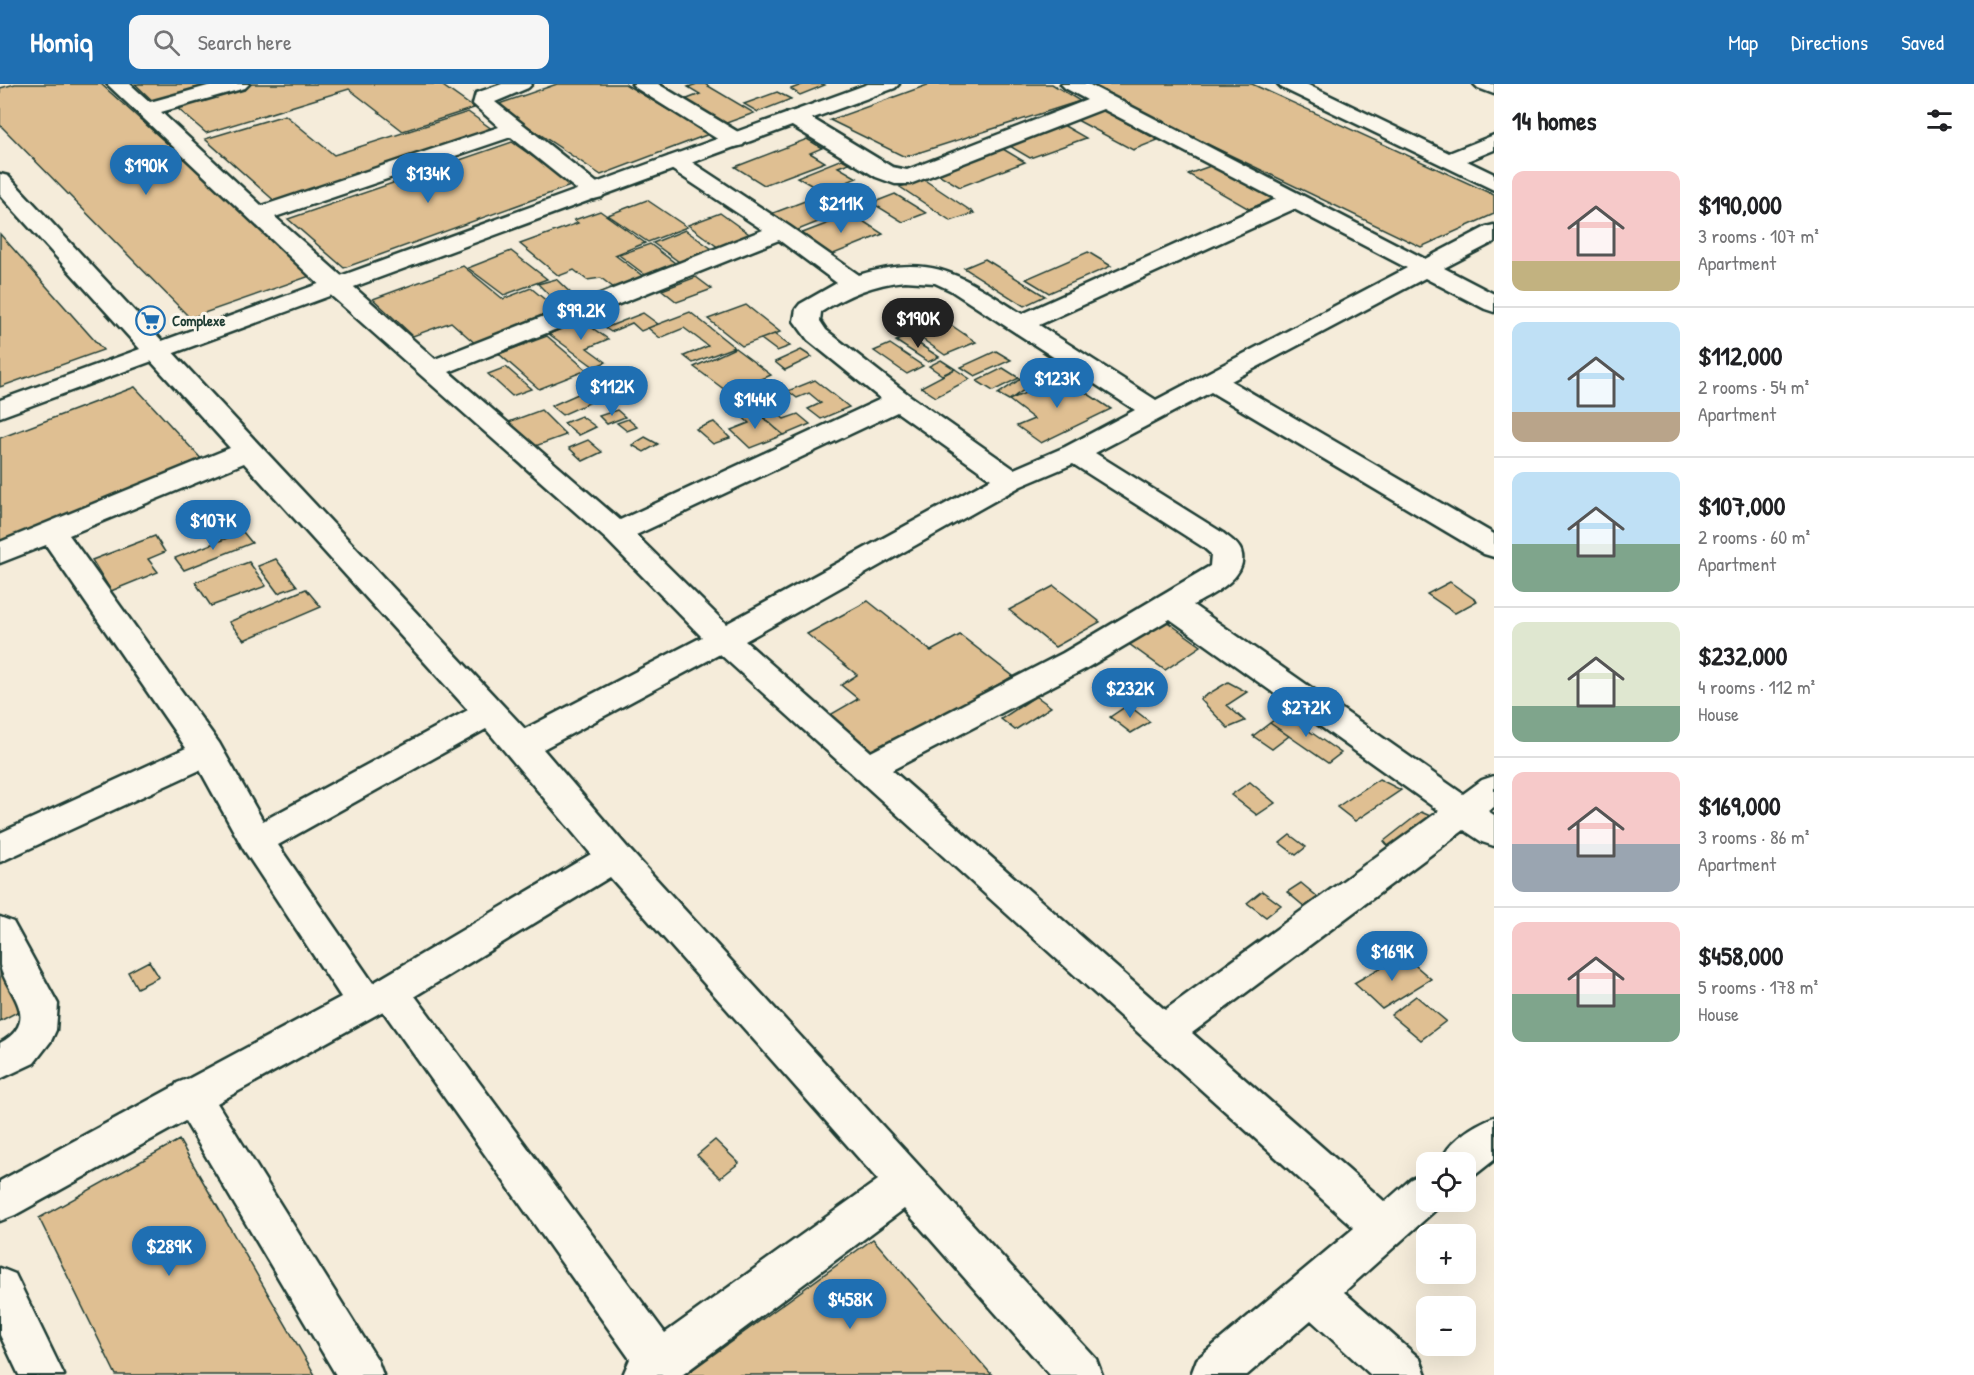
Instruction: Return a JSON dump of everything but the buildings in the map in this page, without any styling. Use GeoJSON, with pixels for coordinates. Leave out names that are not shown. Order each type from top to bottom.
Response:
{"type":"FeatureCollection","features":[{"type":"Feature","properties":{"kind":"street"},"geometry":{"type":"LineString","coordinates":[[118,84],[335,286],[617,533],[723,639],[1384,1228]]}},
{"type":"Feature","properties":{"kind":"street"},"geometry":{"type":"LineString","coordinates":[[146,110],[237,84]]}},
{"type":"Feature","properties":{"kind":"street"},"geometry":{"type":"LineString","coordinates":[[521,84],[484,98],[484,104],[594,192]]}},
{"type":"Feature","properties":{"kind":"street"},"geometry":{"type":"LineString","coordinates":[[643,84],[735,140]]}},
{"type":"Feature","properties":{"kind":"street"},"geometry":{"type":"LineString","coordinates":[[0,409],[888,84]]}},
{"type":"Feature","properties":{"kind":"street"},"geometry":{"type":"LineString","coordinates":[[1072,84],[1494,304]]}},
{"type":"Feature","properties":{"kind":"street"},"geometry":{"type":"LineString","coordinates":[[1289,84],[1494,183]]}},
{"type":"Feature","properties":{"kind":"street"},"geometry":{"type":"LineString","coordinates":[[1485,84],[1494,88]]}},
{"type":"Feature","properties":{"kind":"street"},"geometry":{"type":"LineString","coordinates":[[795,118],[884,172],[895,177],[910,177],[1104,101]]}},
{"type":"Feature","properties":{"kind":"street"},"geometry":{"type":"LineString","coordinates":[[258,215],[516,128]]}},
{"type":"Feature","properties":{"kind":"street"},"geometry":{"type":"LineString","coordinates":[[1449,161],[1494,142]]}},
{"type":"Feature","properties":{"kind":"street"},"geometry":{"type":"LineString","coordinates":[[676,162],[781,231],[856,285]]}},
{"type":"Feature","properties":{"kind":"street"},"geometry":{"type":"LineString","coordinates":[[0,181],[491,712],[614,857],[1080,1375]]}},
{"type":"Feature","properties":{"kind":"street"},"geometry":{"type":"LineString","coordinates":[[1020,324],[1294,200]]}},
{"type":"Feature","properties":{"kind":"street"},"geometry":{"type":"LineString","coordinates":[[431,370],[781,231]]}},
{"type":"Feature","properties":{"kind":"street"},"geometry":{"type":"LineString","coordinates":[[521,746],[723,639],[1011,480],[1075,453],[1494,232]]}},
{"type":"Feature","properties":{"kind":"street"},"geometry":{"type":"LineString","coordinates":[[1011,480],[898,401],[817,334],[807,321],[809,309],[856,285],[887,276],[914,273],[941,276],[961,286],[1155,411]]}},
{"type":"Feature","properties":{"kind":"street"},"geometry":{"type":"LineString","coordinates":[[1212,381],[1494,547]]}},
{"type":"Feature","properties":{"kind":"street"},"geometry":{"type":"LineString","coordinates":[[617,533],[898,401]]}},
{"type":"Feature","properties":{"kind":"street"},"geometry":{"type":"LineString","coordinates":[[0,553],[250,450]]}},
{"type":"Feature","properties":{"kind":"street"},"geometry":{"type":"LineString","coordinates":[[868,768],[1074,661],[1221,573],[1227,564],[1226,551],[1213,540],[1075,453]]}},
{"type":"Feature","properties":{"kind":"street"},"geometry":{"type":"LineString","coordinates":[[52,532],[207,752],[255,841],[378,997],[653,1369],[907,1183]]}},
{"type":"Feature","properties":{"kind":"street"},"geometry":{"type":"LineString","coordinates":[[1172,604],[1494,833]]}},
{"type":"Feature","properties":{"kind":"street"},"geometry":{"type":"LineString","coordinates":[[255,841],[491,712]]}},
{"type":"Feature","properties":{"kind":"street"},"geometry":{"type":"LineString","coordinates":[[0,848],[207,752]]}},
{"type":"Feature","properties":{"kind":"street"},"geometry":{"type":"LineString","coordinates":[[1164,1032],[1494,789]]}},
{"type":"Feature","properties":{"kind":"street"},"geometry":{"type":"LineString","coordinates":[[0,1202],[191,1095],[378,997],[614,857]]}},
{"type":"Feature","properties":{"kind":"street"},"geometry":{"type":"LineString","coordinates":[[0,932],[39,1004],[37,1030],[20,1052],[0,1062]]}},
{"type":"Feature","properties":{"kind":"street"},"geometry":{"type":"LineString","coordinates":[[191,1095],[361,1375]]}},
{"type":"Feature","properties":{"kind":"street"},"geometry":{"type":"LineString","coordinates":[[1473,1152],[1494,1135]]}},
{"type":"Feature","properties":{"kind":"street"},"geometry":{"type":"LineString","coordinates":[[1213,1375],[1416,1201]]}},
{"type":"Feature","properties":{"kind":"street"},"geometry":{"type":"LineString","coordinates":[[0,1288],[42,1375]]}},
{"type":"Feature","properties":{"kind":"street"},"geometry":{"type":"LineString","coordinates":[[1312,1292],[1404,1375]]}},
{"type":"Feature","properties":{"kind":"place","name":"Complexe"},"geometry":{"type":"Point","coordinates":[151,320]}}]}
